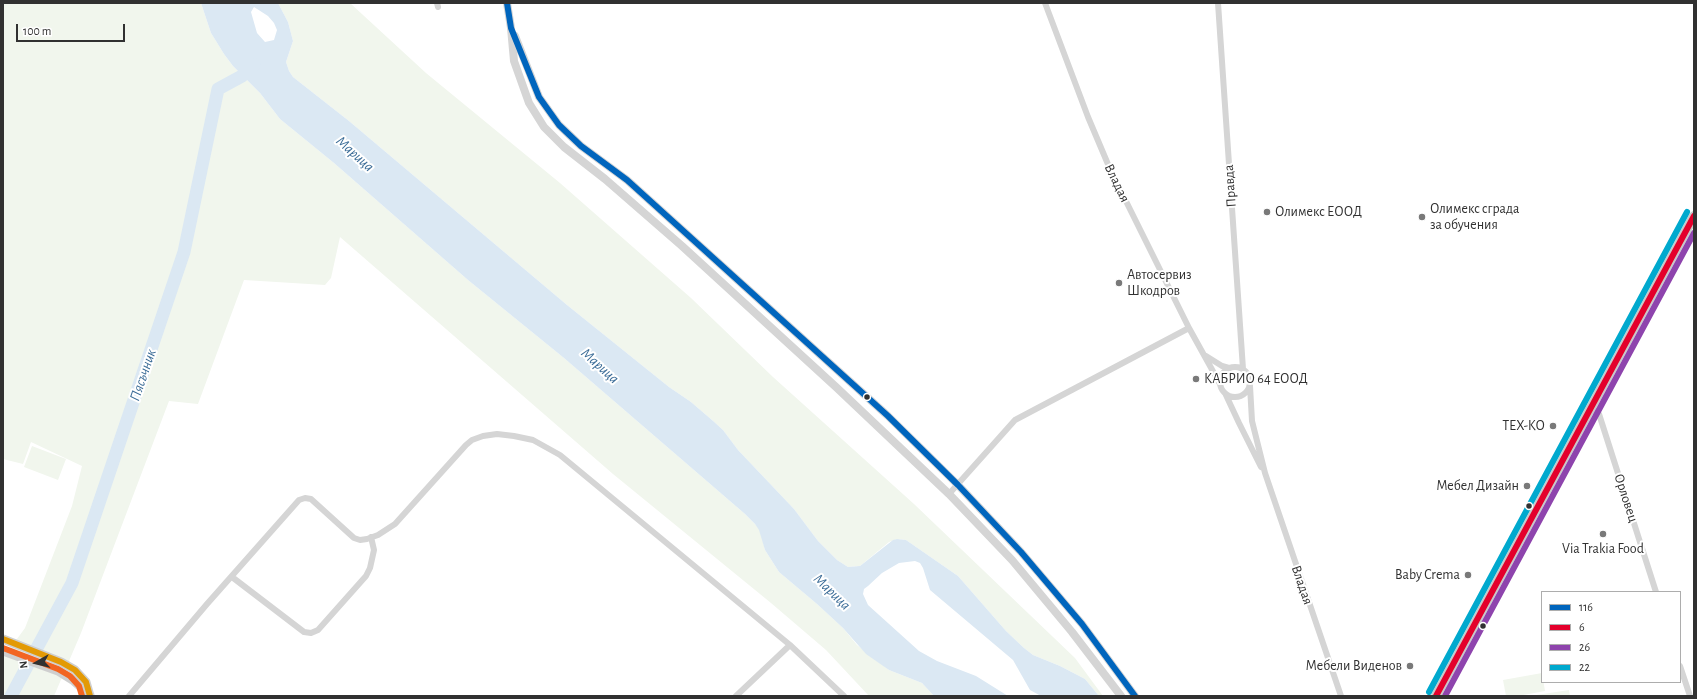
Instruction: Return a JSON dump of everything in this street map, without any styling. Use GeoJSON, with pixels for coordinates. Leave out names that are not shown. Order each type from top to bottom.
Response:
{"type":"FeatureCollection","features":[{"type":"Feature","properties":{"kind":"main road"},"geometry":{"type":"LineString","coordinates":[[1440,693],[1590,408],[1694,216]]}},
{"type":"Feature","properties":{"kind":"main road"},"geometry":{"type":"LineString","coordinates":[[3,639],[61,662],[75,670],[86,682],[90,696]]}},
{"type":"Feature","properties":{"kind":"main road"},"geometry":{"type":"LineString","coordinates":[[3,650],[58,671],[74,681],[90,696]]}},
{"type":"Feature","properties":{"kind":"street"},"geometry":{"type":"LineString","coordinates":[[507,3],[514,61],[529,103],[544,127],[564,147],[605,179],[682,246],[949,494],[1012,560],[1072,632],[1120,696]]}},
{"type":"Feature","properties":{"kind":"street","name":"Владая"},"geometry":{"type":"LineString","coordinates":[[1046,3],[1088,117],[1108,162],[1189,328],[1225,393],[1251,449],[1265,473]]}},
{"type":"Feature","properties":{"kind":"street","name":"Правда"},"geometry":{"type":"LineString","coordinates":[[1218,3],[1243,369]]}},
{"type":"Feature","properties":{"kind":"street"},"geometry":{"type":"LineString","coordinates":[[511,28],[539,97],[560,125],[581,146],[627,180],[871,400],[958,484],[1021,552],[1077,618],[1135,696]]}},
{"type":"Feature","properties":{"kind":"street"},"geometry":{"type":"LineString","coordinates":[[949,494],[1015,420],[1189,328]]}},
{"type":"Feature","properties":{"kind":"street","name":"Владая"},"geometry":{"type":"LineString","coordinates":[[1205,356],[1222,366],[1243,369],[1250,376],[1252,421],[1265,473],[1341,696]]}},
{"type":"Feature","properties":{"kind":"street"},"geometry":{"type":"LineString","coordinates":[[1220,384],[1222,375],[1229,368]]}},
{"type":"Feature","properties":{"kind":"street"},"geometry":{"type":"LineString","coordinates":[[1225,393],[1230,396],[1240,397],[1250,386]]}},
{"type":"Feature","properties":{"kind":"street","name":"Орловец"},"geometry":{"type":"LineString","coordinates":[[1590,408],[1599,414],[1656,591]]}},
{"type":"Feature","properties":{"kind":"street"},"geometry":{"type":"LineString","coordinates":[[129,696],[299,500],[305,498],[311,499],[354,538],[360,540],[371,537],[395,524],[450,462],[472,440],[483,436],[497,434],[533,440],[560,455],[790,645],[844,696]]}},
{"type":"Feature","properties":{"kind":"street"},"geometry":{"type":"LineString","coordinates":[[232,577],[304,632],[311,633],[318,630],[366,576],[370,568],[374,550],[371,537]]}},
{"type":"Feature","properties":{"kind":"street"},"geometry":{"type":"LineString","coordinates":[[736,696],[790,645]]}},
{"type":"Feature","properties":{"kind":"street"},"geometry":{"type":"LineString","coordinates":[[1681,669],[1690,696]]}},
{"type":"Feature","properties":{"kind":"shaded area"},"geometry":{"type":"Polygon","coordinates":[[[3,3],[201,3],[211,33],[224,54],[233,66],[260,93],[280,119],[334,163],[468,280],[564,358],[745,514],[760,530],[765,550],[779,572],[843,628],[857,645],[889,670],[922,683],[934,696],[869,696],[826,650],[613,474],[340,237],[331,278],[325,285],[244,280],[198,404],[169,401],[81,633],[54,696],[3,696],[3,658],[25,628],[72,506],[82,466],[31,442],[23,464],[3,459],[3,3]]]}},
{"type":"Feature","properties":{"kind":"shaded area"},"geometry":{"type":"Polygon","coordinates":[[[278,3],[350,3],[426,73],[560,183],[691,298],[773,377],[914,504],[1075,658],[1103,696],[1099,696],[1085,679],[1060,666],[1033,655],[1024,648],[1006,631],[958,576],[906,540],[897,539],[889,542],[860,566],[848,567],[837,560],[818,541],[794,509],[738,450],[723,430],[712,420],[567,305],[349,121],[293,77],[286,62],[293,41],[288,22],[278,3]]]}},
{"type":"Feature","properties":{"kind":"shaded area"},"geometry":{"type":"Polygon","coordinates":[[[32,446],[66,459],[58,480],[24,467],[32,446]]]}},
{"type":"Feature","properties":{"kind":"shaded area"},"geometry":{"type":"Polygon","coordinates":[[[1541,673],[1541,683],[1544,683],[1545,691],[1518,696],[1506,696],[1503,680],[1541,673]]]}},
{"type":"Feature","properties":{"kind":"shaded area"},"geometry":{"type":"Polygon","coordinates":[[[1569,690],[1570,696],[1530,696],[1569,690]]]}},
{"type":"Feature","properties":{"kind":"water","name":"Марица"},"geometry":{"type":"Polygon","coordinates":[[[201,3],[278,3],[288,22],[293,41],[286,62],[293,77],[349,121],[567,305],[712,420],[723,430],[738,450],[794,509],[818,541],[837,560],[848,567],[860,566],[893,540],[906,540],[958,576],[1006,631],[1024,648],[1033,655],[1060,666],[1085,679],[1099,696],[1041,696],[1030,690],[1013,660],[930,590],[923,568],[920,563],[915,561],[899,563],[882,573],[864,589],[863,594],[868,605],[919,651],[937,661],[976,676],[1008,696],[934,696],[922,683],[889,670],[866,654],[843,628],[779,572],[765,550],[759,530],[745,514],[564,358],[468,280],[334,163],[280,119],[260,93],[233,66],[211,33],[201,3]],[[254,7],[251,12],[257,33],[265,42],[274,40],[277,30],[274,23],[268,16],[254,7]]]}},
{"type":"Feature","properties":{"kind":"waterway","name":"Пясъчник"},"geometry":{"type":"LineString","coordinates":[[11,696],[72,583],[184,252],[218,89],[242,76],[254,65]]}},
{"type":"Feature","properties":{"kind":"transit line","name":"116"},"geometry":{"type":"LineString","coordinates":[[507,3],[511,28],[539,97],[559,125],[581,146],[627,180],[888,416],[958,485],[1021,552],[1082,624],[1135,696]]}},
{"type":"Feature","properties":{"kind":"transit line","name":"22"},"geometry":{"type":"LineString","coordinates":[[1429,692],[1687,212]]}},
{"type":"Feature","properties":{"kind":"transit line","name":"6"},"geometry":{"type":"LineString","coordinates":[[1436,696],[1694,216]]}},
{"type":"Feature","properties":{"kind":"transit line","name":"26"},"geometry":{"type":"LineString","coordinates":[[1445,696],[1694,233]]}},
{"type":"Feature","properties":{"kind":"transit line"},"geometry":{"type":"LineString","coordinates":[[3,639],[61,662],[75,670],[86,682],[90,696]]}},
{"type":"Feature","properties":{"kind":"transit line"},"geometry":{"type":"LineString","coordinates":[[3,648],[58,669],[70,676],[79,686],[82,696]]}},
{"type":"Feature","properties":{"kind":"place","name":"Олимекс ЕООД"},"geometry":{"type":"Point","coordinates":[1267,212]}},
{"type":"Feature","properties":{"kind":"place","name":"Олимекс сграда за обучения"},"geometry":{"type":"Point","coordinates":[1422,217]}},
{"type":"Feature","properties":{"kind":"place","name":"Автосервиз Шкодров"},"geometry":{"type":"Point","coordinates":[1119,283]}},
{"type":"Feature","properties":{"kind":"place","name":"КАБРИО 64 ЕООД"},"geometry":{"type":"Point","coordinates":[1196,379]}},
{"type":"Feature","properties":{"kind":"place","name":"ТЕХ-КО"},"geometry":{"type":"Point","coordinates":[1553,426]}},
{"type":"Feature","properties":{"kind":"place","name":"Мебел Дизайн"},"geometry":{"type":"Point","coordinates":[1527,486]}},
{"type":"Feature","properties":{"kind":"place","name":"Via Trakia Food"},"geometry":{"type":"Point","coordinates":[1603,534]}},
{"type":"Feature","properties":{"kind":"place","name":"Baby Crema"},"geometry":{"type":"Point","coordinates":[1468,575]}},
{"type":"Feature","properties":{"kind":"place","name":"Мебели Виденов"},"geometry":{"type":"Point","coordinates":[1410,666]}}]}
